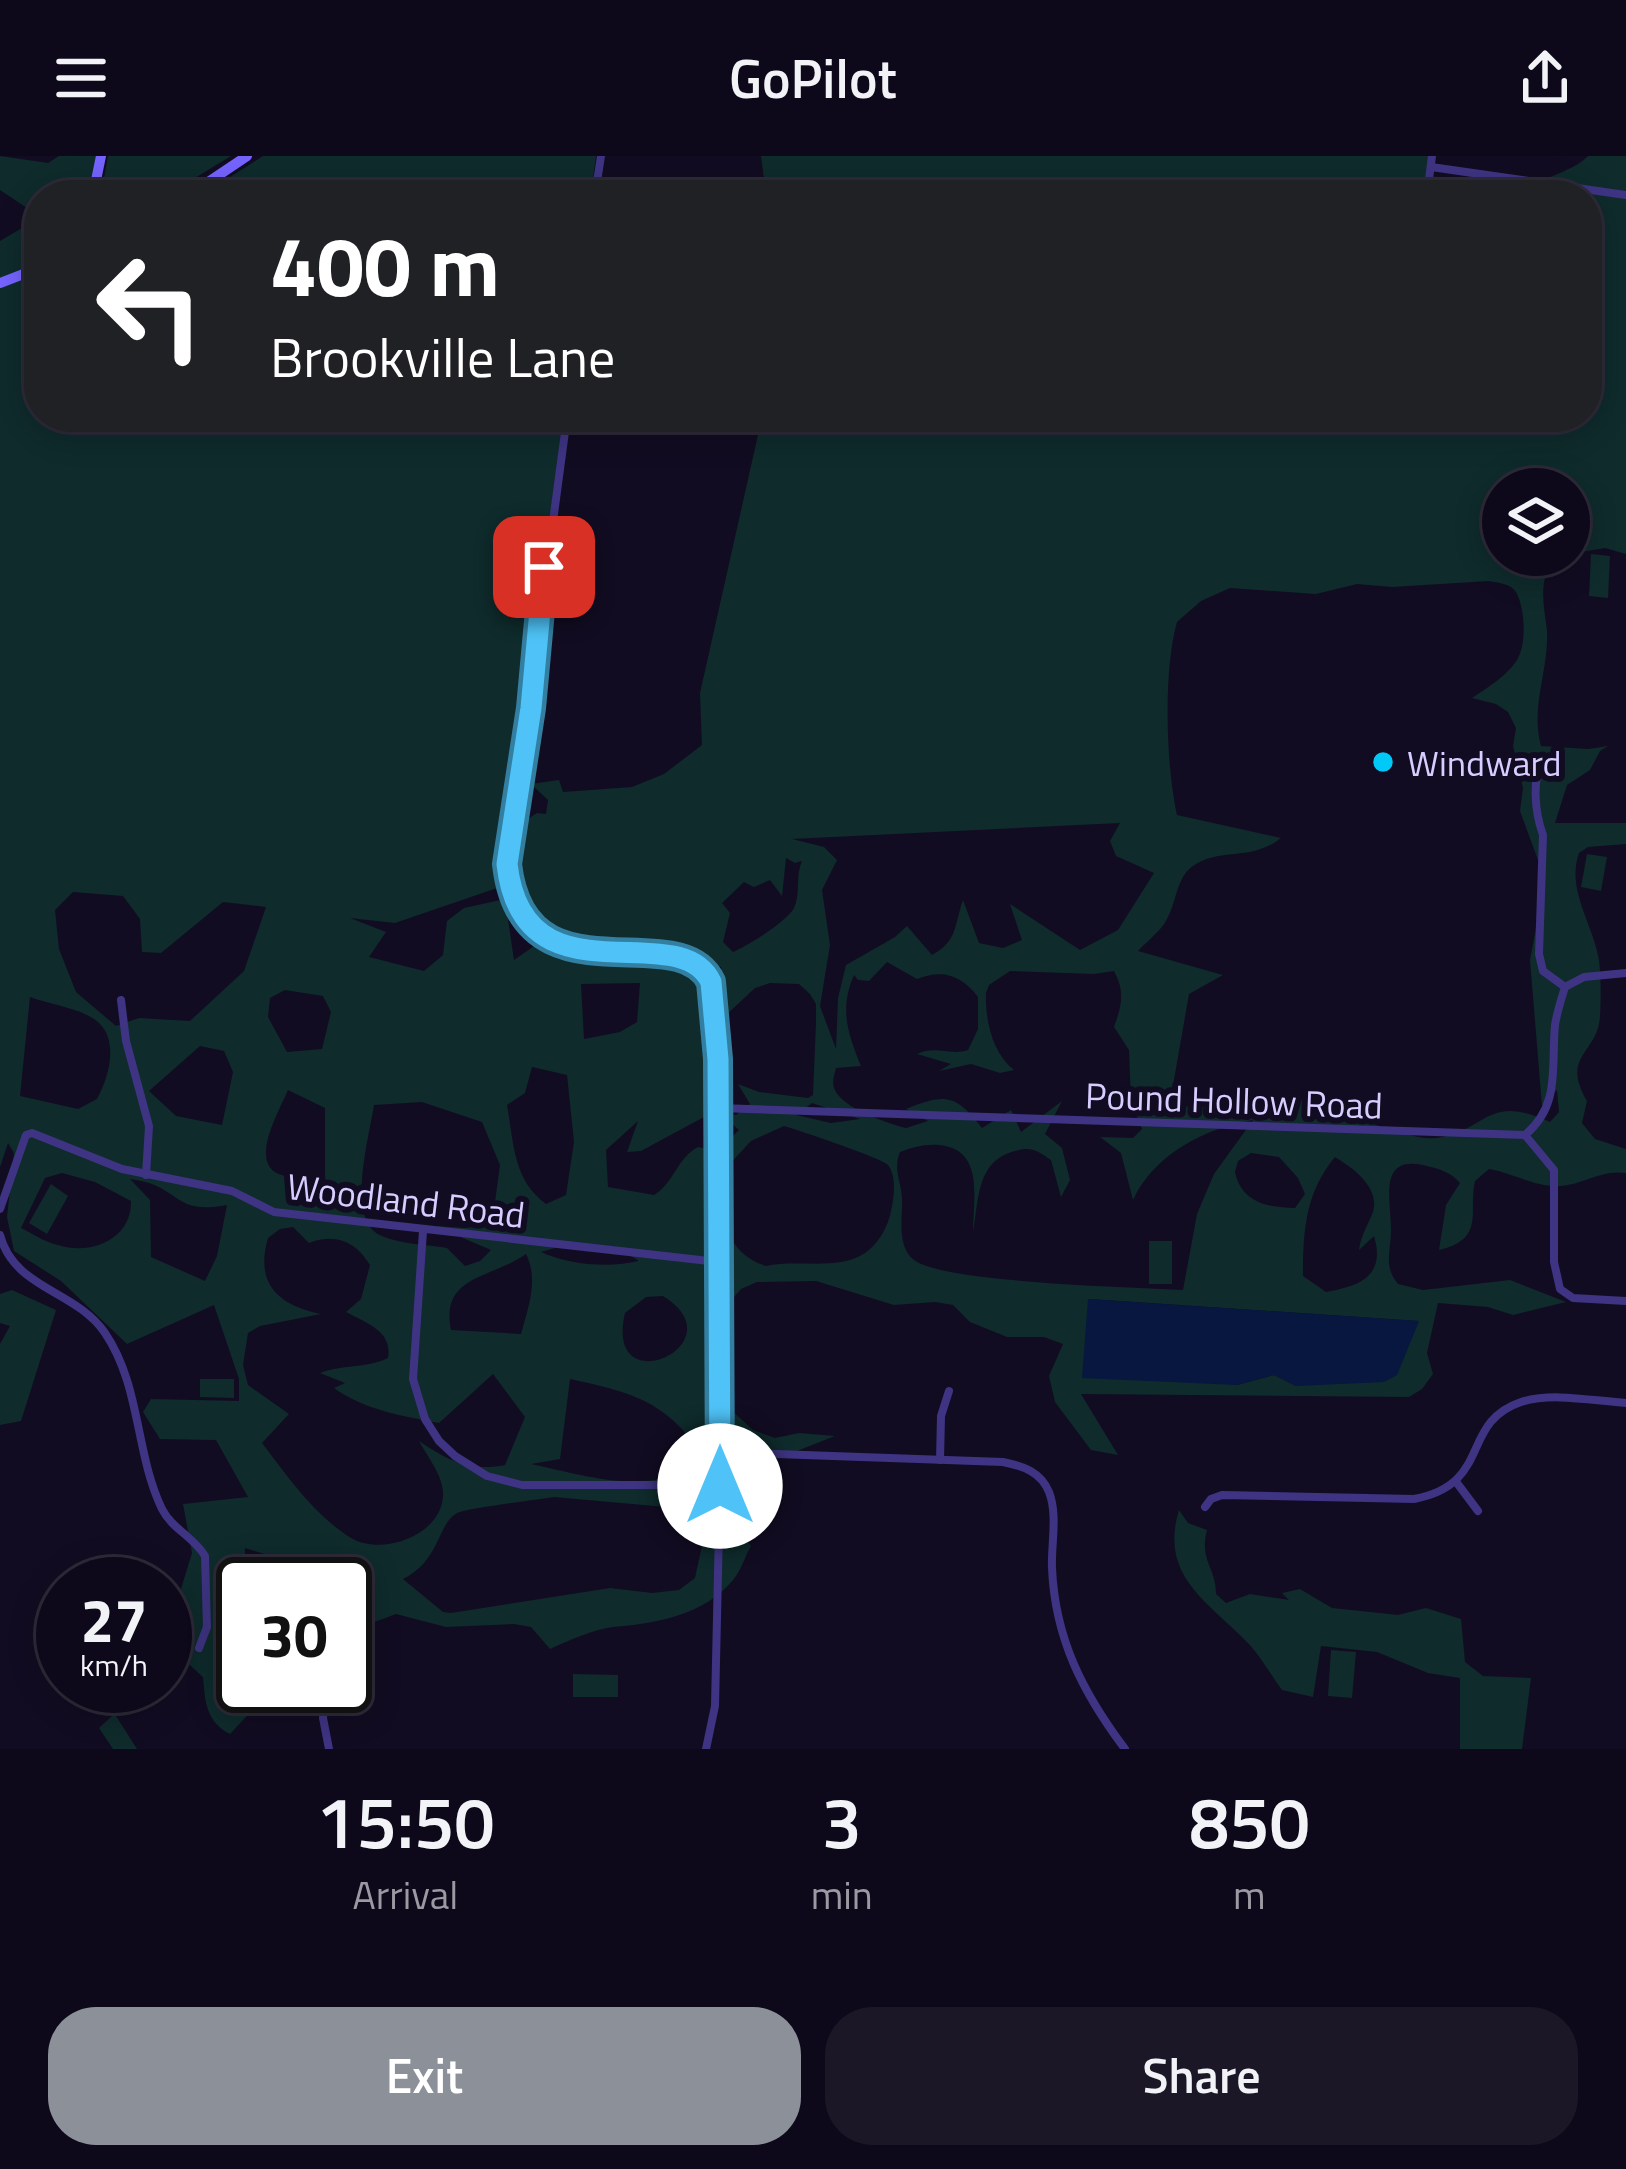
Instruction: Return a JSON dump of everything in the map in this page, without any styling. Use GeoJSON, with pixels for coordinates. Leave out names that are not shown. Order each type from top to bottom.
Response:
{"type":"FeatureCollection","features":[{"type":"Feature","properties":{"kind":"main road"},"geometry":{"type":"LineString","coordinates":[[212,180],[248,156]]}},
{"type":"Feature","properties":{"kind":"street"},"geometry":{"type":"LineString","coordinates":[[1431,162],[1537,180]]}},
{"type":"Feature","properties":{"kind":"street"},"geometry":{"type":"LineString","coordinates":[[565,432],[537,620],[531,708],[508,880],[527,920],[547,939],[582,948],[687,959],[705,971],[715,1008],[720,1486],[715,1706],[706,1749]]}},
{"type":"Feature","properties":{"kind":"street"},"geometry":{"type":"LineString","coordinates":[[1544,758],[1538,768],[1537,818],[1544,835],[1539,954],[1543,971],[1564,987]]}},
{"type":"Feature","properties":{"kind":"street"},"geometry":{"type":"LineString","coordinates":[[1626,973],[1584,976],[1564,987],[1556,1020],[1551,1099],[1539,1123],[1526,1135],[1554,1170],[1554,1262],[1560,1289],[1573,1298],[1626,1301]]}},
{"type":"Feature","properties":{"kind":"street"},"geometry":{"type":"LineString","coordinates":[[121,1000],[126,1041],[149,1126],[146,1175]]}},
{"type":"Feature","properties":{"kind":"street","name":"Pound Hollow Road"},"geometry":{"type":"LineString","coordinates":[[718,1108],[1526,1135]]}},
{"type":"Feature","properties":{"kind":"street","name":"Woodland Road"},"geometry":{"type":"LineString","coordinates":[[0,1209],[29,1133],[122,1169],[232,1191],[274,1212],[718,1262]]}},
{"type":"Feature","properties":{"kind":"street"},"geometry":{"type":"LineString","coordinates":[[422,1231],[413,1379],[425,1419],[455,1456],[487,1476],[521,1485],[720,1486]]}},
{"type":"Feature","properties":{"kind":"street"},"geometry":{"type":"LineString","coordinates":[[0,1235],[16,1268],[84,1311],[121,1361],[161,1508],[205,1556],[207,1627],[199,1648]]}},
{"type":"Feature","properties":{"kind":"street"},"geometry":{"type":"LineString","coordinates":[[940,1460],[941,1416],[950,1391]]}},
{"type":"Feature","properties":{"kind":"street"},"geometry":{"type":"LineString","coordinates":[[1205,1507],[1211,1499],[1228,1495],[1432,1496],[1457,1483],[1490,1421],[1516,1404],[1538,1399],[1626,1403]]}},
{"type":"Feature","properties":{"kind":"street"},"geometry":{"type":"LineString","coordinates":[[720,1452],[1018,1465],[1045,1484],[1052,1506],[1053,1584],[1063,1638],[1090,1702],[1125,1749]]}},
{"type":"Feature","properties":{"kind":"street"},"geometry":{"type":"LineString","coordinates":[[1457,1483],[1478,1511]]}},
{"type":"Feature","properties":{"kind":"street"},"geometry":{"type":"LineString","coordinates":[[323,1713],[329,1749]]}},
{"type":"Feature","properties":{"kind":"green space"},"geometry":{"type":"Polygon","coordinates":[[[0,156],[48,163],[59,156],[98,156],[93,180],[24,180],[24,206],[0,190],[0,156]]]}},
{"type":"Feature","properties":{"kind":"green space"},"geometry":{"type":"Polygon","coordinates":[[[108,156],[231,156],[192,180],[104,180],[108,156]]]}},
{"type":"Feature","properties":{"kind":"green space"},"geometry":{"type":"Polygon","coordinates":[[[263,156],[596,156],[593,180],[225,180],[263,156]]]}},
{"type":"Feature","properties":{"kind":"green space"},"geometry":{"type":"Polygon","coordinates":[[[761,156],[1431,156],[1430,176],[1461,180],[764,180],[761,156]]]}},
{"type":"Feature","properties":{"kind":"green space"},"geometry":{"type":"Polygon","coordinates":[[[1588,156],[1626,156],[1626,554],[1605,548],[1590,550],[1590,468],[1482,468],[1482,576],[1545,576],[1547,646],[1538,717],[1541,746],[1608,746],[1590,770],[1567,785],[1555,823],[1626,823],[1626,844],[1588,847],[1579,853],[1576,880],[1596,946],[1600,981],[1598,1029],[1577,1074],[1587,1101],[1582,1123],[1595,1139],[1626,1149],[1626,1173],[1557,1186],[1489,1169],[1475,1181],[1469,1232],[1439,1250],[1446,1205],[1460,1183],[1432,1167],[1411,1164],[1394,1172],[1389,1193],[1389,1265],[1398,1284],[1423,1290],[1510,1280],[1566,1302],[1513,1315],[1488,1307],[1438,1303],[1427,1353],[1433,1374],[1409,1397],[1081,1394],[1118,1455],[1091,1450],[1055,1402],[1049,1376],[1063,1344],[1044,1337],[1007,1337],[970,1322],[953,1305],[894,1305],[816,1281],[757,1282],[741,1289],[729,1303],[711,1357],[730,1409],[753,1430],[775,1438],[799,1433],[835,1436],[739,1470],[733,1522],[751,1546],[736,1576],[721,1592],[678,1616],[598,1630],[550,1649],[531,1627],[514,1624],[446,1627],[396,1614],[372,1623],[372,1557],[274,1557],[245,1548],[245,1557],[216,1557],[216,1713],[250,1713],[230,1734],[211,1717],[203,1677],[192,1667],[192,1553],[183,1504],[248,1497],[216,1440],[160,1439],[143,1412],[151,1399],[239,1401],[239,1379],[214,1305],[127,1344],[61,1281],[14,1251],[7,1217],[14,1153],[8,1143],[0,1167],[0,288],[24,279],[24,432],[561,432],[503,886],[395,923],[350,918],[386,932],[369,957],[424,971],[443,955],[447,921],[464,908],[505,899],[514,960],[547,937],[525,908],[512,878],[516,836],[528,819],[546,814],[548,800],[531,784],[559,780],[563,792],[632,787],[664,774],[702,745],[700,693],[759,432],[1602,432],[1602,180],[1545,180],[1588,156]],[[1489,581],[1392,587],[1357,584],[1316,594],[1230,588],[1201,601],[1177,622],[1168,718],[1177,815],[1281,838],[1259,850],[1214,857],[1193,866],[1164,924],[1138,951],[1223,975],[1189,994],[1172,1091],[1164,1110],[1233,1099],[1286,1097],[1424,1138],[1454,1134],[1500,1112],[1529,1114],[1550,1122],[1559,1112],[1557,1090],[1542,1106],[1530,960],[1545,879],[1520,811],[1523,788],[1513,746],[1516,728],[1508,712],[1472,698],[1517,660],[1524,626],[1521,607],[1516,592],[1489,581]],[[1120,823],[792,839],[824,847],[837,860],[822,890],[830,945],[820,1006],[836,1049],[838,998],[846,965],[907,926],[932,955],[951,938],[963,900],[979,943],[1003,948],[1022,940],[1010,904],[1080,950],[1118,930],[1154,873],[1116,856],[1110,841],[1120,823]],[[786,858],[782,896],[770,880],[754,887],[744,882],[722,903],[730,913],[723,942],[733,952],[766,933],[794,908],[802,861],[786,858]],[[73,892],[55,910],[59,949],[76,992],[116,1026],[139,1018],[190,1021],[244,971],[266,907],[223,902],[161,953],[142,952],[140,919],[123,896],[73,892]],[[585,944],[556,949],[566,954],[629,956],[585,944]],[[887,962],[869,981],[854,975],[847,1021],[861,1066],[836,1068],[833,1083],[838,1095],[855,1108],[906,1128],[928,1121],[906,1109],[931,1100],[949,1100],[965,1108],[982,1128],[1011,1110],[1021,1132],[1062,1101],[1045,1134],[1062,1148],[1070,1180],[1061,1197],[1051,1160],[1030,1149],[1002,1156],[982,1183],[973,1233],[973,1178],[964,1156],[939,1145],[900,1152],[897,1170],[903,1239],[914,1260],[932,1268],[1000,1279],[1183,1290],[1197,1214],[1214,1174],[1253,1120],[1217,1129],[1183,1146],[1154,1169],[1133,1200],[1121,1153],[1100,1137],[1133,1138],[1142,1129],[1131,1102],[1129,1050],[1114,1027],[1121,998],[1114,971],[1010,971],[989,985],[986,1003],[991,1035],[1014,1070],[1000,1073],[971,1064],[939,1071],[951,1064],[917,1054],[968,1050],[978,1029],[978,997],[958,979],[935,974],[917,979],[887,962]],[[687,964],[697,970],[709,1008],[714,1109],[736,1115],[750,1104],[738,1084],[759,1092],[813,1095],[816,1004],[799,984],[770,983],[755,988],[725,1016],[721,967],[687,964]],[[640,983],[581,984],[584,1039],[620,1032],[637,1022],[640,983]],[[285,990],[270,998],[268,1017],[287,1052],[322,1049],[331,1012],[323,996],[285,990]],[[30,997],[20,1096],[78,1109],[97,1099],[101,1090],[110,1058],[108,1036],[94,1019],[80,1012],[30,997]],[[200,1046],[149,1091],[176,1116],[222,1125],[233,1072],[224,1051],[200,1046]],[[532,1067],[525,1093],[507,1105],[517,1160],[527,1184],[546,1204],[566,1195],[574,1142],[567,1075],[532,1067]],[[288,1090],[268,1138],[267,1162],[285,1176],[325,1175],[325,1108],[288,1090]],[[422,1102],[374,1105],[362,1178],[364,1214],[382,1236],[447,1248],[465,1266],[480,1261],[491,1250],[435,1226],[492,1224],[500,1165],[482,1122],[422,1102]],[[812,1103],[796,1115],[831,1123],[860,1119],[812,1103]],[[704,1117],[641,1151],[627,1152],[638,1121],[606,1150],[608,1187],[654,1195],[691,1152],[698,1147],[728,1153],[731,1138],[739,1130],[704,1117]],[[784,1126],[751,1141],[712,1183],[728,1233],[743,1253],[766,1266],[838,1262],[860,1256],[880,1237],[894,1187],[888,1165],[784,1126]],[[1251,1153],[1238,1161],[1235,1172],[1243,1190],[1266,1205],[1295,1208],[1305,1194],[1279,1157],[1251,1153]],[[1335,1157],[1308,1213],[1303,1276],[1326,1292],[1367,1277],[1377,1250],[1374,1236],[1359,1250],[1373,1212],[1373,1194],[1363,1179],[1335,1157]],[[62,1173],[45,1178],[21,1228],[48,1242],[83,1248],[107,1241],[125,1225],[131,1201],[95,1182],[62,1173]],[[130,1179],[150,1200],[151,1257],[205,1281],[217,1256],[227,1205],[196,1206],[147,1182],[130,1179]],[[293,1227],[268,1238],[265,1268],[273,1290],[292,1305],[321,1314],[260,1326],[248,1333],[243,1365],[248,1385],[289,1414],[262,1443],[302,1495],[351,1538],[379,1545],[410,1538],[434,1520],[443,1492],[419,1441],[459,1463],[505,1465],[525,1417],[493,1374],[439,1423],[384,1411],[334,1388],[345,1383],[320,1373],[388,1358],[382,1334],[346,1312],[361,1299],[370,1265],[344,1241],[309,1243],[293,1227]],[[575,1242],[541,1252],[589,1264],[639,1261],[620,1249],[575,1242]],[[526,1254],[461,1288],[453,1298],[451,1330],[521,1334],[532,1283],[526,1254]],[[663,1296],[646,1297],[625,1313],[624,1341],[633,1356],[648,1361],[679,1347],[687,1332],[683,1314],[663,1296]],[[1089,1299],[1237,1385],[1274,1375],[1296,1386],[1418,1321],[1089,1299]],[[570,1379],[560,1459],[531,1464],[643,1481],[685,1470],[702,1456],[675,1423],[646,1402],[570,1379]],[[554,1497],[457,1513],[425,1562],[403,1579],[443,1612],[451,1613],[610,1588],[652,1593],[679,1590],[695,1578],[703,1541],[694,1519],[677,1508],[554,1497]]]}},
{"type":"Feature","properties":{"kind":"green space"},"geometry":{"type":"Polygon","coordinates":[[[24,227],[24,271],[0,280],[0,241],[24,227]]]}},
{"type":"Feature","properties":{"kind":"green space"},"geometry":{"type":"Polygon","coordinates":[[[1591,554],[1610,556],[1608,598],[1589,596],[1591,554]]]}},
{"type":"Feature","properties":{"kind":"green space"},"geometry":{"type":"Polygon","coordinates":[[[1587,854],[1607,857],[1601,891],[1581,887],[1587,854]]]}},
{"type":"Feature","properties":{"kind":"green space"},"geometry":{"type":"Polygon","coordinates":[[[51,1184],[68,1196],[47,1234],[29,1223],[51,1184]]]}},
{"type":"Feature","properties":{"kind":"green space"},"geometry":{"type":"Polygon","coordinates":[[[1149,1241],[1172,1241],[1172,1284],[1149,1284],[1149,1241]]]}},
{"type":"Feature","properties":{"kind":"green space"},"geometry":{"type":"Polygon","coordinates":[[[12,1290],[56,1310],[21,1421],[0,1425],[0,1344],[10,1326],[0,1323],[0,1294],[12,1290]]]}},
{"type":"Feature","properties":{"kind":"green space"},"geometry":{"type":"Polygon","coordinates":[[[200,1379],[234,1379],[234,1398],[200,1397],[200,1379]]]}},
{"type":"Feature","properties":{"kind":"green space"},"geometry":{"type":"Polygon","coordinates":[[[1179,1510],[1188,1523],[1207,1530],[1206,1557],[1216,1594],[1226,1603],[1250,1594],[1289,1600],[1282,1593],[1300,1589],[1332,1608],[1398,1615],[1426,1608],[1461,1619],[1465,1662],[1483,1676],[1531,1678],[1522,1749],[1460,1749],[1460,1678],[1428,1673],[1377,1652],[1321,1646],[1313,1697],[1282,1690],[1253,1648],[1203,1600],[1181,1570],[1175,1533],[1179,1510]]]}},
{"type":"Feature","properties":{"kind":"green space"},"geometry":{"type":"Polygon","coordinates":[[[1331,1650],[1356,1652],[1352,1698],[1328,1696],[1331,1650]]]}},
{"type":"Feature","properties":{"kind":"green space"},"geometry":{"type":"Polygon","coordinates":[[[573,1674],[618,1675],[618,1697],[573,1697],[573,1674]]]}},
{"type":"Feature","properties":{"kind":"green space"},"geometry":{"type":"Polygon","coordinates":[[[112,1716],[137,1749],[113,1749],[99,1728],[112,1716]]]}},
{"type":"Feature","properties":{"kind":"water"},"geometry":{"type":"Polygon","coordinates":[[[1088,1299],[1419,1321],[1397,1375],[1384,1382],[1296,1386],[1274,1375],[1237,1385],[1082,1378],[1088,1299]]]}},
{"type":"Feature","properties":{"kind":"place","name":"Windward"},"geometry":{"type":"Point","coordinates":[1383,762]}},
{"type":"Feature","properties":{"kind":"route"},"geometry":{"type":"LineString","coordinates":[[544,567],[508,880],[527,920],[547,939],[582,948],[687,959],[705,971],[711,982],[718,1059],[720,1486]]}}]}
